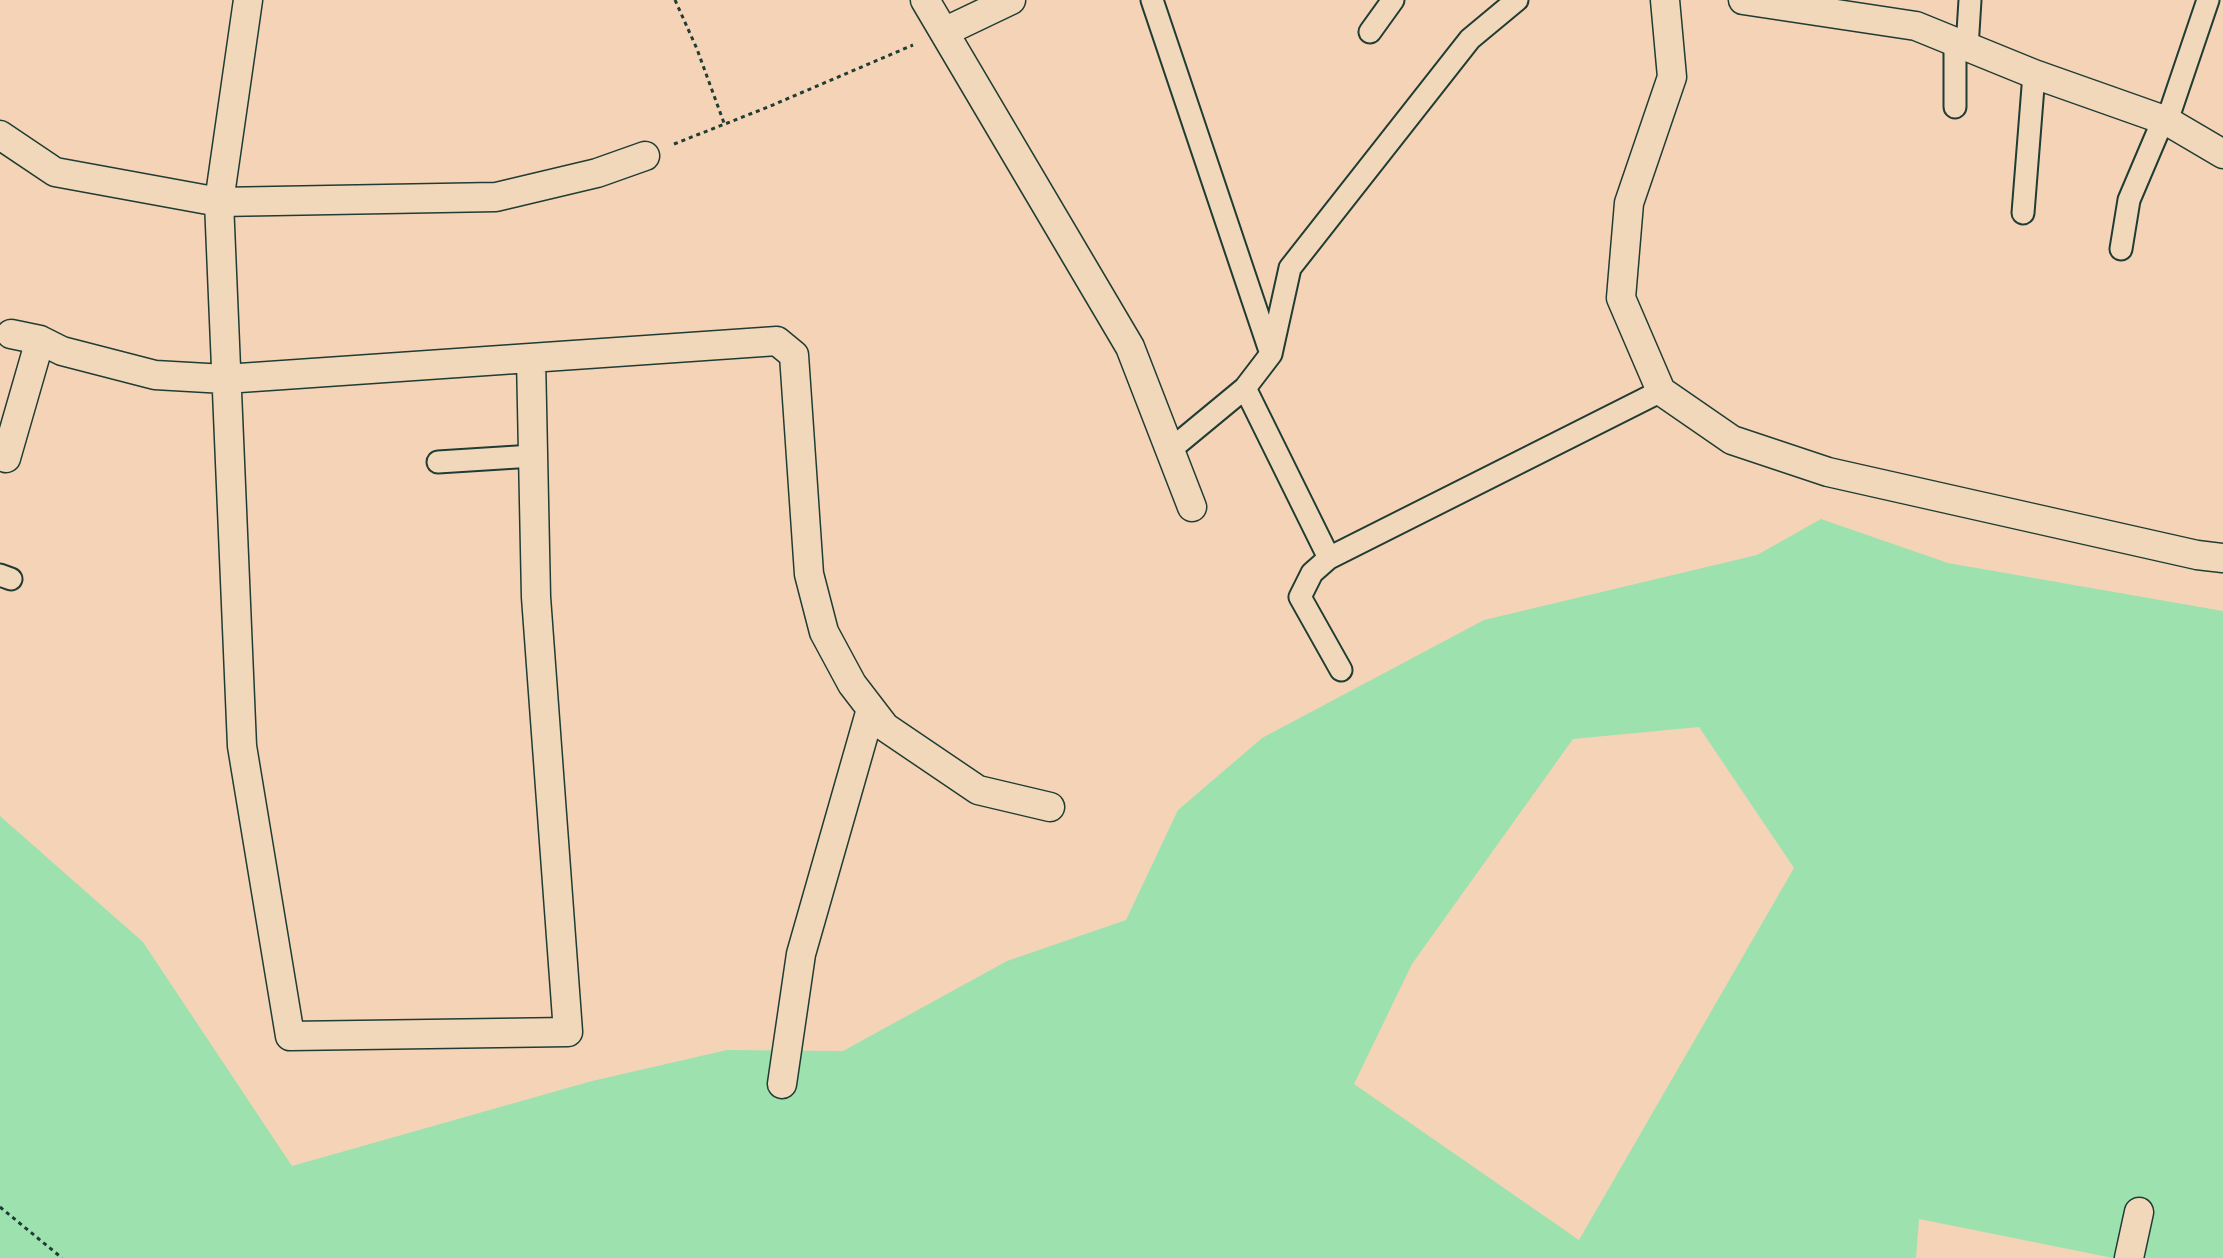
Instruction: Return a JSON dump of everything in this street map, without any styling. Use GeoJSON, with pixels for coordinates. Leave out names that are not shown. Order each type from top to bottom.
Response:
{"type":"FeatureCollection","features":[{"type":"Feature","properties":{"kind":"street"},"geometry":{"type":"LineString","coordinates":[[248,0],[219,202],[225,379],[242,746],[290,1036],[568,1032],[536,597],[531,358]]}},
{"type":"Feature","properties":{"kind":"street"},"geometry":{"type":"LineString","coordinates":[[925,0],[1130,347],[1192,507]]}},
{"type":"Feature","properties":{"kind":"street"},"geometry":{"type":"LineString","coordinates":[[944,32],[1011,0]]}},
{"type":"Feature","properties":{"kind":"street"},"geometry":{"type":"LineString","coordinates":[[1665,0],[1672,77],[1629,203],[1621,298],[1660,391],[1732,440],[1828,472],[2197,555],[2223,558]]}},
{"type":"Feature","properties":{"kind":"street"},"geometry":{"type":"LineString","coordinates":[[1743,0],[1916,26],[1961,46],[2034,74],[2165,120],[2223,154]]}},
{"type":"Feature","properties":{"kind":"street"},"geometry":{"type":"LineString","coordinates":[[0,135],[55,172],[219,202],[496,197],[597,173],[645,156]]}},
{"type":"Feature","properties":{"kind":"street"},"geometry":{"type":"LineString","coordinates":[[11,334],[40,340],[62,350],[155,375],[225,379],[776,341],[794,355],[810,574],[824,632],[852,684],[885,727],[978,790],[1050,807]]}},
{"type":"Feature","properties":{"kind":"street"},"geometry":{"type":"LineString","coordinates":[[0,456],[6,458],[40,340]]}},
{"type":"Feature","properties":{"kind":"street"},"geometry":{"type":"LineString","coordinates":[[782,1084],[801,954],[871,709]]}},
{"type":"Feature","properties":{"kind":"street"},"geometry":{"type":"LineString","coordinates":[[2129,1258],[2139,1212]]}},
{"type":"Feature","properties":{"kind":"lane"},"geometry":{"type":"LineString","coordinates":[[1152,0],[1271,354]]}},
{"type":"Feature","properties":{"kind":"lane"},"geometry":{"type":"LineString","coordinates":[[1170,450],[1244,388],[1271,354],[1290,268],[1470,40],[1517,0]]}},
{"type":"Feature","properties":{"kind":"lane"},"geometry":{"type":"LineString","coordinates":[[1955,107],[1961,46],[1970,0]]}},
{"type":"Feature","properties":{"kind":"lane"},"geometry":{"type":"LineString","coordinates":[[2121,249],[2129,200],[2165,120],[2208,0]]}},
{"type":"Feature","properties":{"kind":"lane"},"geometry":{"type":"LineString","coordinates":[[1370,32],[1391,1]]}},
{"type":"Feature","properties":{"kind":"lane"},"geometry":{"type":"LineString","coordinates":[[2023,213],[2034,74]]}},
{"type":"Feature","properties":{"kind":"lane"},"geometry":{"type":"LineString","coordinates":[[1244,388],[1329,558]]}},
{"type":"Feature","properties":{"kind":"lane"},"geometry":{"type":"LineString","coordinates":[[1341,670],[1300,596],[1312,573],[1329,558],[1660,391]]}},
{"type":"Feature","properties":{"kind":"lane"},"geometry":{"type":"LineString","coordinates":[[438,462],[533,456]]}},
{"type":"Feature","properties":{"kind":"path"},"geometry":{"type":"LineString","coordinates":[[675,0],[697,49],[724,123]]}},
{"type":"Feature","properties":{"kind":"path"},"geometry":{"type":"LineString","coordinates":[[645,156],[768,107],[944,32]]}},
{"type":"Feature","properties":{"kind":"path"},"geometry":{"type":"LineString","coordinates":[[0,1208],[62,1258]]}},
{"type":"Feature","properties":{"kind":"green space"},"geometry":{"type":"Polygon","coordinates":[[[1821,519],[1948,563],[2223,611],[2223,1258],[2113,1258],[1919,1219],[1916,1258],[0,1258],[0,816],[143,942],[292,1166],[592,1081],[727,1050],[843,1051],[1007,961],[1126,920],[1178,810],[1262,738],[1484,620],[1757,555],[1821,519]],[[1699,727],[1573,739],[1412,964],[1354,1084],[1579,1240],[1794,868],[1699,727]]]}}]}
